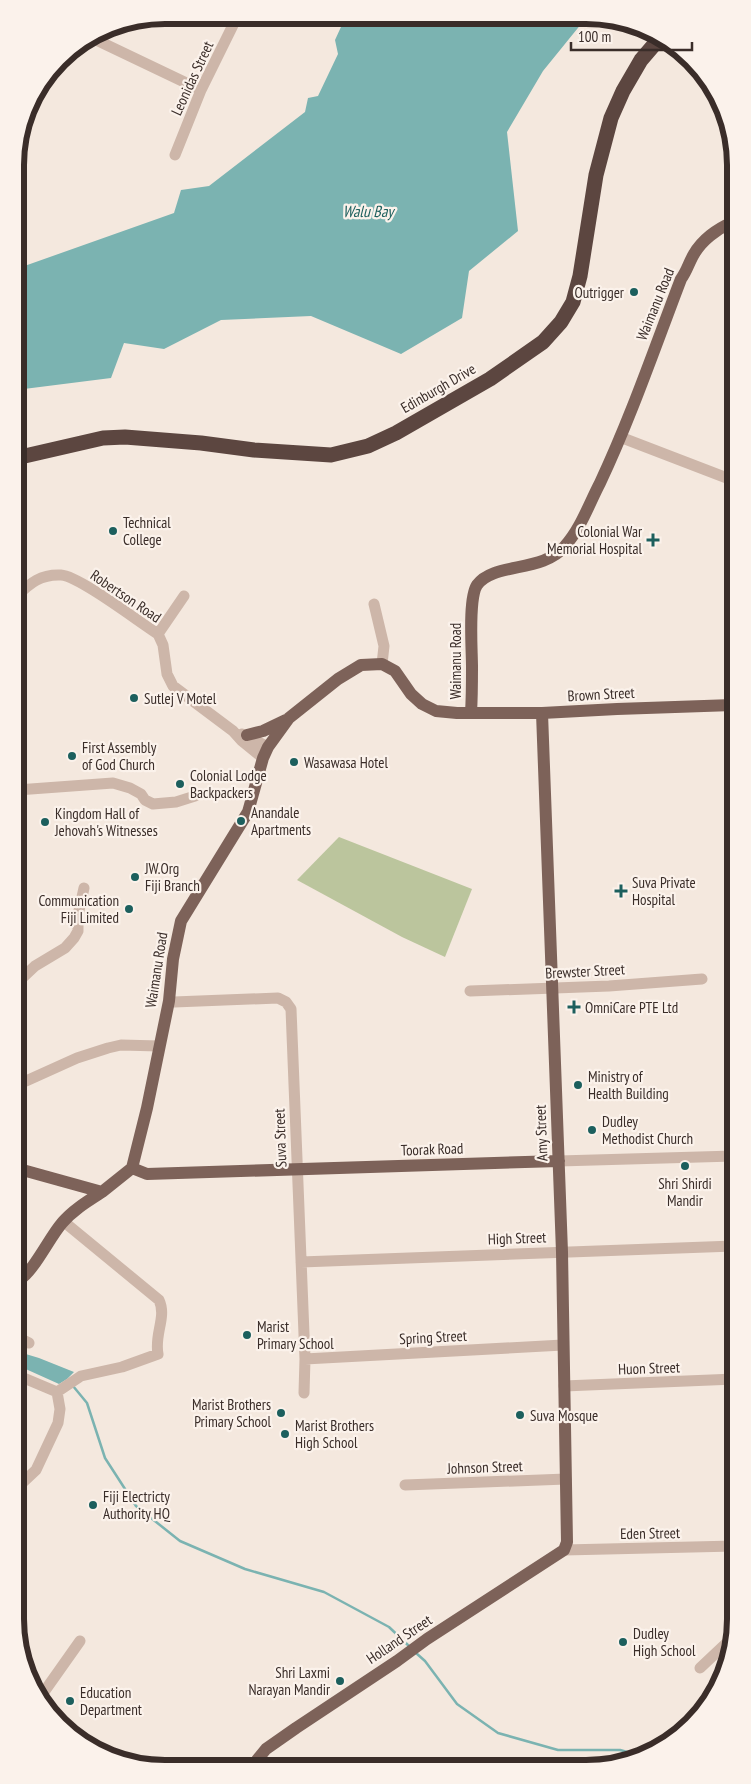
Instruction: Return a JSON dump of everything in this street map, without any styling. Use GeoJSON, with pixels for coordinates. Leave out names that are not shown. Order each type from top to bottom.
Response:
{"type":"FeatureCollection","features":[{"type":"Feature","properties":{"kind":"highway","name":"Edinburgh Drive"},"geometry":{"type":"LineString","coordinates":[[24,456],[103,438],[125,437],[201,443],[254,450],[331,455],[368,446],[490,379],[544,342],[561,322],[573,302],[580,276],[596,175],[611,118],[623,91],[641,60],[656,42]]}},
{"type":"Feature","properties":{"kind":"main road","name":"Waimanu Road"},"geometry":{"type":"LineString","coordinates":[[132,1168],[147,1108],[169,1001],[173,959],[181,921],[248,812],[265,752],[289,718],[338,679],[361,665],[382,664],[395,671],[411,694],[422,704],[436,711],[457,714],[471,712],[472,617],[473,597],[477,585],[485,577],[495,572],[546,561],[564,548],[579,527],[620,437],[681,279],[694,254],[707,238],[727,226]]}},
{"type":"Feature","properties":{"kind":"main road","name":"Brown Street"},"geometry":{"type":"LineString","coordinates":[[471,712],[542,714],[727,704]]}},
{"type":"Feature","properties":{"kind":"main road","name":"Amy Street"},"geometry":{"type":"LineString","coordinates":[[542,714],[562,1252],[567,1532],[564,1550]]}},
{"type":"Feature","properties":{"kind":"main road"},"geometry":{"type":"LineString","coordinates":[[247,735],[263,731],[289,718]]}},
{"type":"Feature","properties":{"kind":"main road","name":"Toorak Road"},"geometry":{"type":"LineString","coordinates":[[132,1168],[147,1174],[559,1161]]}},
{"type":"Feature","properties":{"kind":"main road"},"geometry":{"type":"LineString","coordinates":[[24,1276],[63,1221],[132,1168]]}},
{"type":"Feature","properties":{"kind":"main road"},"geometry":{"type":"LineString","coordinates":[[24,1172],[102,1192]]}},
{"type":"Feature","properties":{"kind":"main road","name":"Holland Street"},"geometry":{"type":"LineString","coordinates":[[258,1760],[262,1752],[270,1745],[427,1639],[564,1550]]}},
{"type":"Feature","properties":{"kind":"street","name":"Leonidas Street"},"geometry":{"type":"LineString","coordinates":[[175,155],[201,90],[234,24]]}},
{"type":"Feature","properties":{"kind":"street"},"geometry":{"type":"LineString","coordinates":[[97,41],[201,90]]}},
{"type":"Feature","properties":{"kind":"street"},"geometry":{"type":"LineString","coordinates":[[620,437],[727,478]]}},
{"type":"Feature","properties":{"kind":"street","name":"Robertson Road"},"geometry":{"type":"LineString","coordinates":[[24,589],[33,581],[47,576],[62,575],[80,582],[158,634],[163,645],[167,674],[173,686],[233,731],[242,741],[265,752]]}},
{"type":"Feature","properties":{"kind":"street"},"geometry":{"type":"LineString","coordinates":[[158,634],[184,596]]}},
{"type":"Feature","properties":{"kind":"street"},"geometry":{"type":"LineString","coordinates":[[374,604],[384,646],[382,664]]}},
{"type":"Feature","properties":{"kind":"street","name":"Robertson Road"},"geometry":{"type":"LineString","coordinates":[[233,731],[247,735],[265,752]]}},
{"type":"Feature","properties":{"kind":"street"},"geometry":{"type":"LineString","coordinates":[[24,789],[113,783],[130,788],[153,804],[176,802],[195,796]]}},
{"type":"Feature","properties":{"kind":"street"},"geometry":{"type":"LineString","coordinates":[[24,976],[35,966],[65,948],[74,938],[78,931],[78,915],[84,888]]}},
{"type":"Feature","properties":{"kind":"street","name":"Brewster Street"},"geometry":{"type":"LineString","coordinates":[[470,991],[609,986],[702,979]]}},
{"type":"Feature","properties":{"kind":"street","name":"Suva Street"},"geometry":{"type":"LineString","coordinates":[[169,1001],[278,998],[286,1002],[291,1009],[305,1359],[304,1393]]}},
{"type":"Feature","properties":{"kind":"street"},"geometry":{"type":"LineString","coordinates":[[24,1082],[77,1058],[108,1048],[121,1045],[159,1046]]}},
{"type":"Feature","properties":{"kind":"street","name":"Toorak Road"},"geometry":{"type":"LineString","coordinates":[[559,1161],[727,1156]]}},
{"type":"Feature","properties":{"kind":"street"},"geometry":{"type":"LineString","coordinates":[[58,1392],[81,1376],[122,1367],[158,1354],[156,1344],[162,1308],[159,1300],[63,1221]]}},
{"type":"Feature","properties":{"kind":"street","name":"High Street"},"geometry":{"type":"LineString","coordinates":[[301,1262],[727,1246]]}},
{"type":"Feature","properties":{"kind":"street"},"geometry":{"type":"LineString","coordinates":[[24,1340],[29,1343]]}},
{"type":"Feature","properties":{"kind":"street","name":"Spring Street"},"geometry":{"type":"LineString","coordinates":[[305,1359],[563,1345]]}},
{"type":"Feature","properties":{"kind":"street"},"geometry":{"type":"LineString","coordinates":[[24,1378],[58,1392]]}},
{"type":"Feature","properties":{"kind":"street","name":"Huon Street"},"geometry":{"type":"LineString","coordinates":[[564,1386],[727,1379]]}},
{"type":"Feature","properties":{"kind":"street"},"geometry":{"type":"LineString","coordinates":[[24,1482],[36,1470],[58,1424],[60,1410],[58,1392]]}},
{"type":"Feature","properties":{"kind":"street","name":"Johnson Street"},"geometry":{"type":"LineString","coordinates":[[405,1485],[566,1479]]}},
{"type":"Feature","properties":{"kind":"street","name":"Eden Street"},"geometry":{"type":"LineString","coordinates":[[564,1550],[727,1546]]}},
{"type":"Feature","properties":{"kind":"street"},"geometry":{"type":"LineString","coordinates":[[44,1692],[80,1640]]}},
{"type":"Feature","properties":{"kind":"street"},"geometry":{"type":"LineString","coordinates":[[700,1668],[725,1644]]}},
{"type":"Feature","properties":{"kind":"green space"},"geometry":{"type":"Polygon","coordinates":[[[339,837],[472,889],[445,957],[402,937],[297,880],[339,837]]]}},
{"type":"Feature","properties":{"kind":"water","name":"Walu Bay"},"geometry":{"type":"Polygon","coordinates":[[[342,24],[581,24],[543,71],[507,132],[518,231],[469,271],[462,318],[401,354],[311,316],[221,320],[164,349],[124,343],[111,378],[24,389],[24,266],[174,213],[181,190],[209,186],[305,112],[308,98],[318,96],[338,54],[335,40],[342,24]]]}},
{"type":"Feature","properties":{"kind":"water"},"geometry":{"type":"Polygon","coordinates":[[[24,1354],[74,1372],[59,1384],[24,1368],[24,1354]]]}},
{"type":"Feature","properties":{"kind":"waterway"},"geometry":{"type":"LineString","coordinates":[[73,1386],[87,1403],[105,1458],[136,1506],[180,1541],[245,1569],[324,1592],[389,1627],[410,1647]]}},
{"type":"Feature","properties":{"kind":"waterway"},"geometry":{"type":"LineString","coordinates":[[416,1653],[425,1661],[457,1704],[498,1733],[558,1750],[620,1750],[631,1753]]}},
{"type":"Feature","properties":{"kind":"place","name":"Outrigger"},"geometry":{"type":"Point","coordinates":[634,292]}},
{"type":"Feature","properties":{"kind":"place","name":"Technical College"},"geometry":{"type":"Point","coordinates":[113,531]}},
{"type":"Feature","properties":{"kind":"place","name":"Colonial War Memorial Hospital"},"geometry":{"type":"Point","coordinates":[653,540]}},
{"type":"Feature","properties":{"kind":"place","name":"Sutlej V Motel"},"geometry":{"type":"Point","coordinates":[134,698]}},
{"type":"Feature","properties":{"kind":"place","name":"First Assembly of God Church"},"geometry":{"type":"Point","coordinates":[72,756]}},
{"type":"Feature","properties":{"kind":"place","name":"Wasawasa Hotel"},"geometry":{"type":"Point","coordinates":[294,762]}},
{"type":"Feature","properties":{"kind":"place","name":"Colonial Lodge Backpackers"},"geometry":{"type":"Point","coordinates":[180,784]}},
{"type":"Feature","properties":{"kind":"place","name":"Anandale Apartments"},"geometry":{"type":"Point","coordinates":[241,821]}},
{"type":"Feature","properties":{"kind":"place","name":"Kingdom Hall of Jehovah's Witnesses"},"geometry":{"type":"Point","coordinates":[45,822]}},
{"type":"Feature","properties":{"kind":"place","name":"JW.Org Fiji Branch"},"geometry":{"type":"Point","coordinates":[135,877]}},
{"type":"Feature","properties":{"kind":"place","name":"Suva Private Hospital"},"geometry":{"type":"Point","coordinates":[621,891]}},
{"type":"Feature","properties":{"kind":"place","name":"Communication Fiji Limited"},"geometry":{"type":"Point","coordinates":[129,909]}},
{"type":"Feature","properties":{"kind":"place","name":"OmniCare PTE Ltd"},"geometry":{"type":"Point","coordinates":[574,1007]}},
{"type":"Feature","properties":{"kind":"place","name":"Ministry of Health Building"},"geometry":{"type":"Point","coordinates":[578,1085]}},
{"type":"Feature","properties":{"kind":"place","name":"Dudley Methodist Church"},"geometry":{"type":"Point","coordinates":[592,1130]}},
{"type":"Feature","properties":{"kind":"place","name":"Shri Shirdi Mandir"},"geometry":{"type":"Point","coordinates":[685,1166]}},
{"type":"Feature","properties":{"kind":"place","name":"Marist Primary School"},"geometry":{"type":"Point","coordinates":[247,1335]}},
{"type":"Feature","properties":{"kind":"place","name":"Marist Brothers Primary School"},"geometry":{"type":"Point","coordinates":[281,1413]}},
{"type":"Feature","properties":{"kind":"place","name":"Suva Mosque"},"geometry":{"type":"Point","coordinates":[520,1415]}},
{"type":"Feature","properties":{"kind":"place","name":"Marist Brothers High School"},"geometry":{"type":"Point","coordinates":[285,1434]}},
{"type":"Feature","properties":{"kind":"place","name":"Fiji Electricty Authority HQ"},"geometry":{"type":"Point","coordinates":[93,1505]}},
{"type":"Feature","properties":{"kind":"place","name":"Dudley High School"},"geometry":{"type":"Point","coordinates":[623,1642]}},
{"type":"Feature","properties":{"kind":"place","name":"Shri Laxmi Narayan Mandir"},"geometry":{"type":"Point","coordinates":[340,1681]}},
{"type":"Feature","properties":{"kind":"place","name":"Education Department"},"geometry":{"type":"Point","coordinates":[70,1701]}}]}
